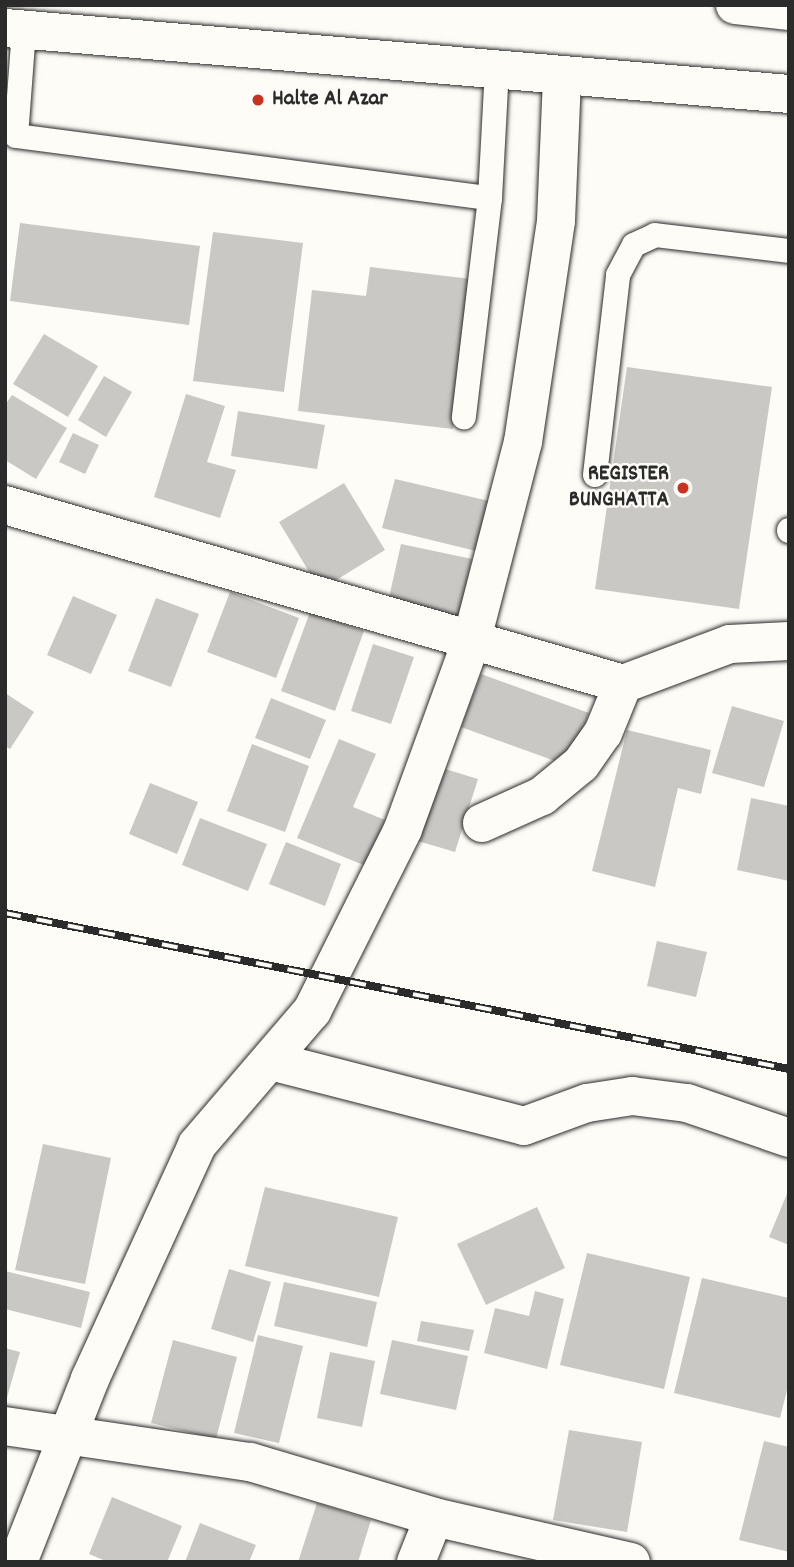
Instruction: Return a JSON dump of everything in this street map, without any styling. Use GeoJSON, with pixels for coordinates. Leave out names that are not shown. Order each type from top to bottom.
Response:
{"type":"FeatureCollection","features":[{"type":"Feature","properties":{"kind":"street"},"geometry":{"type":"LineString","coordinates":[[735,5],[789,11]]}},
{"type":"Feature","properties":{"kind":"street"},"geometry":{"type":"LineString","coordinates":[[15,29],[789,94]]}},
{"type":"Feature","properties":{"kind":"street"},"geometry":{"type":"LineString","coordinates":[[18,1562],[67,1437],[197,1145],[228,1104],[275,1062],[331,978],[403,829],[472,639],[523,442],[556,221],[562,76]]}},
{"type":"Feature","properties":{"kind":"street"},"geometry":{"type":"LineString","coordinates":[[5,505],[623,684],[730,645],[789,641]]}},
{"type":"Feature","properties":{"kind":"street"},"geometry":{"type":"LineString","coordinates":[[482,823],[542,796],[581,764],[614,712],[623,684]]}},
{"type":"Feature","properties":{"kind":"street"},"geometry":{"type":"LineString","coordinates":[[275,1062],[524,1125],[587,1103],[632,1097],[687,1103],[789,1138]]}},
{"type":"Feature","properties":{"kind":"street"},"geometry":{"type":"LineString","coordinates":[[5,1426],[250,1462],[434,1517],[631,1562]]}},
{"type":"Feature","properties":{"kind":"street"},"geometry":{"type":"LineString","coordinates":[[415,1562],[434,1517]]}},
{"type":"Feature","properties":{"kind":"lane"},"geometry":{"type":"LineString","coordinates":[[15,29],[11,145],[490,198]]}},
{"type":"Feature","properties":{"kind":"lane"},"geometry":{"type":"LineString","coordinates":[[464,417],[490,198],[497,69]]}},
{"type":"Feature","properties":{"kind":"lane"},"geometry":{"type":"LineString","coordinates":[[595,475],[618,275],[634,245],[655,234],[789,251]]}},
{"type":"Feature","properties":{"kind":"building"},"geometry":{"type":"Polygon","coordinates":[[[20,223],[200,246],[189,325],[10,301],[20,223]]]}},
{"type":"Feature","properties":{"kind":"building"},"geometry":{"type":"Polygon","coordinates":[[[213,232],[303,243],[284,392],[193,381],[213,232]]]}},
{"type":"Feature","properties":{"kind":"building"},"geometry":{"type":"Polygon","coordinates":[[[370,267],[471,279],[453,429],[298,411],[312,290],[366,296],[370,267]]]}},
{"type":"Feature","properties":{"kind":"building"},"geometry":{"type":"Polygon","coordinates":[[[44,334],[98,366],[68,417],[13,384],[44,334]]]}},
{"type":"Feature","properties":{"kind":"building","name":"REGISTER BUNGHATTA"},"geometry":{"type":"Polygon","coordinates":[[[627,367],[772,387],[739,609],[595,589],[627,367]]]}},
{"type":"Feature","properties":{"kind":"building"},"geometry":{"type":"Polygon","coordinates":[[[104,376],[132,392],[106,437],[78,420],[104,376]]]}},
{"type":"Feature","properties":{"kind":"building"},"geometry":{"type":"Polygon","coordinates":[[[186,394],[225,406],[207,462],[236,470],[220,518],[154,497],[186,394]]]}},
{"type":"Feature","properties":{"kind":"building"},"geometry":{"type":"Polygon","coordinates":[[[12,395],[67,428],[36,479],[5,460],[5,405],[12,395]]]}},
{"type":"Feature","properties":{"kind":"building"},"geometry":{"type":"Polygon","coordinates":[[[238,411],[325,425],[317,469],[231,456],[238,411]]]}},
{"type":"Feature","properties":{"kind":"building"},"geometry":{"type":"Polygon","coordinates":[[[73,433],[99,445],[85,474],[59,462],[73,433]]]}},
{"type":"Feature","properties":{"kind":"building"},"geometry":{"type":"Polygon","coordinates":[[[395,479],[489,501],[476,551],[382,528],[395,479]]]}},
{"type":"Feature","properties":{"kind":"building"},"geometry":{"type":"Polygon","coordinates":[[[344,483],[385,550],[320,590],[279,522],[344,483]]]}},
{"type":"Feature","properties":{"kind":"building"},"geometry":{"type":"Polygon","coordinates":[[[401,544],[472,559],[459,617],[388,602],[401,544]]]}},
{"type":"Feature","properties":{"kind":"building"},"geometry":{"type":"Polygon","coordinates":[[[230,592],[299,618],[276,678],[207,652],[230,592]]]}},
{"type":"Feature","properties":{"kind":"building"},"geometry":{"type":"Polygon","coordinates":[[[73,596],[117,615],[91,674],[47,655],[73,596]]]}},
{"type":"Feature","properties":{"kind":"building"},"geometry":{"type":"Polygon","coordinates":[[[156,598],[199,614],[171,687],[128,671],[156,598]]]}},
{"type":"Feature","properties":{"kind":"building"},"geometry":{"type":"Polygon","coordinates":[[[310,612],[364,631],[335,711],[281,691],[310,612]]]}},
{"type":"Feature","properties":{"kind":"building"},"geometry":{"type":"Polygon","coordinates":[[[373,644],[414,657],[391,724],[351,711],[373,644]]]}},
{"type":"Feature","properties":{"kind":"building"},"geometry":{"type":"Polygon","coordinates":[[[481,674],[589,713],[569,766],[461,727],[481,674]]]}},
{"type":"Feature","properties":{"kind":"building"},"geometry":{"type":"Polygon","coordinates":[[[5,693],[34,712],[10,749],[5,746],[5,693]]]}},
{"type":"Feature","properties":{"kind":"building"},"geometry":{"type":"Polygon","coordinates":[[[271,698],[326,720],[310,759],[255,738],[271,698]]]}},
{"type":"Feature","properties":{"kind":"building"},"geometry":{"type":"Polygon","coordinates":[[[732,706],[784,721],[764,787],[712,773],[732,706]]]}},
{"type":"Feature","properties":{"kind":"building"},"geometry":{"type":"Polygon","coordinates":[[[627,730],[711,750],[701,794],[678,788],[655,887],[592,871],[627,730]]]}},
{"type":"Feature","properties":{"kind":"building"},"geometry":{"type":"Polygon","coordinates":[[[339,739],[376,754],[353,807],[385,820],[366,866],[297,838],[339,739]]]}},
{"type":"Feature","properties":{"kind":"building"},"geometry":{"type":"Polygon","coordinates":[[[252,744],[309,766],[285,832],[227,811],[252,744]]]}},
{"type":"Feature","properties":{"kind":"building"},"geometry":{"type":"Polygon","coordinates":[[[432,765],[478,779],[455,852],[408,838],[432,765]]]}},
{"type":"Feature","properties":{"kind":"building"},"geometry":{"type":"Polygon","coordinates":[[[150,783],[198,802],[177,854],[129,834],[150,783]]]}},
{"type":"Feature","properties":{"kind":"building"},"geometry":{"type":"Polygon","coordinates":[[[751,798],[789,806],[789,881],[737,870],[751,798]]]}},
{"type":"Feature","properties":{"kind":"building"},"geometry":{"type":"Polygon","coordinates":[[[200,818],[267,844],[248,891],[182,865],[200,818]]]}},
{"type":"Feature","properties":{"kind":"building"},"geometry":{"type":"Polygon","coordinates":[[[286,842],[341,864],[325,906],[269,884],[286,842]]]}},
{"type":"Feature","properties":{"kind":"building"},"geometry":{"type":"Polygon","coordinates":[[[657,941],[707,952],[696,997],[647,986],[657,941]]]}},
{"type":"Feature","properties":{"kind":"building"},"geometry":{"type":"Polygon","coordinates":[[[43,1144],[111,1158],[85,1284],[15,1270],[43,1144]]]}},
{"type":"Feature","properties":{"kind":"building"},"geometry":{"type":"Polygon","coordinates":[[[265,1187],[398,1217],[379,1297],[245,1266],[265,1187]]]}},
{"type":"Feature","properties":{"kind":"building"},"geometry":{"type":"Polygon","coordinates":[[[789,1189],[789,1245],[769,1237],[789,1189]]]}},
{"type":"Feature","properties":{"kind":"building"},"geometry":{"type":"Polygon","coordinates":[[[537,1207],[565,1268],[486,1305],[457,1244],[537,1207]]]}},
{"type":"Feature","properties":{"kind":"building"},"geometry":{"type":"Polygon","coordinates":[[[587,1253],[690,1277],[664,1389],[560,1365],[587,1253]]]}},
{"type":"Feature","properties":{"kind":"building"},"geometry":{"type":"Polygon","coordinates":[[[229,1269],[271,1282],[253,1342],[211,1329],[229,1269]]]}},
{"type":"Feature","properties":{"kind":"building"},"geometry":{"type":"Polygon","coordinates":[[[5,1271],[90,1292],[81,1328],[5,1309],[5,1271]]]}},
{"type":"Feature","properties":{"kind":"building"},"geometry":{"type":"Polygon","coordinates":[[[702,1278],[789,1298],[789,1382],[780,1418],[674,1393],[702,1278]]]}},
{"type":"Feature","properties":{"kind":"building"},"geometry":{"type":"Polygon","coordinates":[[[284,1282],[377,1302],[367,1347],[274,1326],[284,1282]]]}},
{"type":"Feature","properties":{"kind":"building"},"geometry":{"type":"Polygon","coordinates":[[[535,1291],[564,1299],[547,1369],[484,1353],[495,1308],[529,1316],[535,1291]]]}},
{"type":"Feature","properties":{"kind":"building"},"geometry":{"type":"Polygon","coordinates":[[[421,1321],[474,1330],[469,1351],[417,1341],[421,1321]]]}},
{"type":"Feature","properties":{"kind":"building"},"geometry":{"type":"Polygon","coordinates":[[[258,1335],[303,1346],[279,1443],[234,1433],[258,1335]]]}},
{"type":"Feature","properties":{"kind":"building"},"geometry":{"type":"Polygon","coordinates":[[[173,1340],[237,1357],[216,1439],[151,1423],[173,1340]]]}},
{"type":"Feature","properties":{"kind":"building"},"geometry":{"type":"Polygon","coordinates":[[[392,1340],[468,1356],[456,1410],[380,1394],[392,1340]]]}},
{"type":"Feature","properties":{"kind":"building"},"geometry":{"type":"Polygon","coordinates":[[[5,1348],[20,1352],[6,1401],[5,1401],[5,1348]]]}},
{"type":"Feature","properties":{"kind":"building"},"geometry":{"type":"Polygon","coordinates":[[[330,1352],[375,1361],[362,1427],[317,1418],[330,1352]]]}},
{"type":"Feature","properties":{"kind":"building"},"geometry":{"type":"Polygon","coordinates":[[[569,1430],[642,1442],[627,1532],[553,1520],[569,1430]]]}},
{"type":"Feature","properties":{"kind":"building"},"geometry":{"type":"Polygon","coordinates":[[[764,1441],[789,1447],[789,1552],[739,1540],[764,1441]]]}},
{"type":"Feature","properties":{"kind":"building"},"geometry":{"type":"Polygon","coordinates":[[[112,1497],[182,1526],[167,1562],[108,1562],[89,1554],[112,1497]]]}},
{"type":"Feature","properties":{"kind":"building"},"geometry":{"type":"Polygon","coordinates":[[[317,1503],[371,1520],[358,1562],[298,1562],[317,1503]]]}},
{"type":"Feature","properties":{"kind":"building"},"geometry":{"type":"Polygon","coordinates":[[[200,1523],[256,1545],[249,1562],[185,1562],[200,1523]]]}},
{"type":"Feature","properties":{"kind":"railway"},"geometry":{"type":"LineString","coordinates":[[5,913],[789,1069]]}},
{"type":"Feature","properties":{"kind":"place","name":"Halte Al Azar"},"geometry":{"type":"Point","coordinates":[258,100]}},
{"type":"Feature","properties":{"kind":"place","name":"REGISTER BUNGHATTA"},"geometry":{"type":"Point","coordinates":[683,488]}}]}
